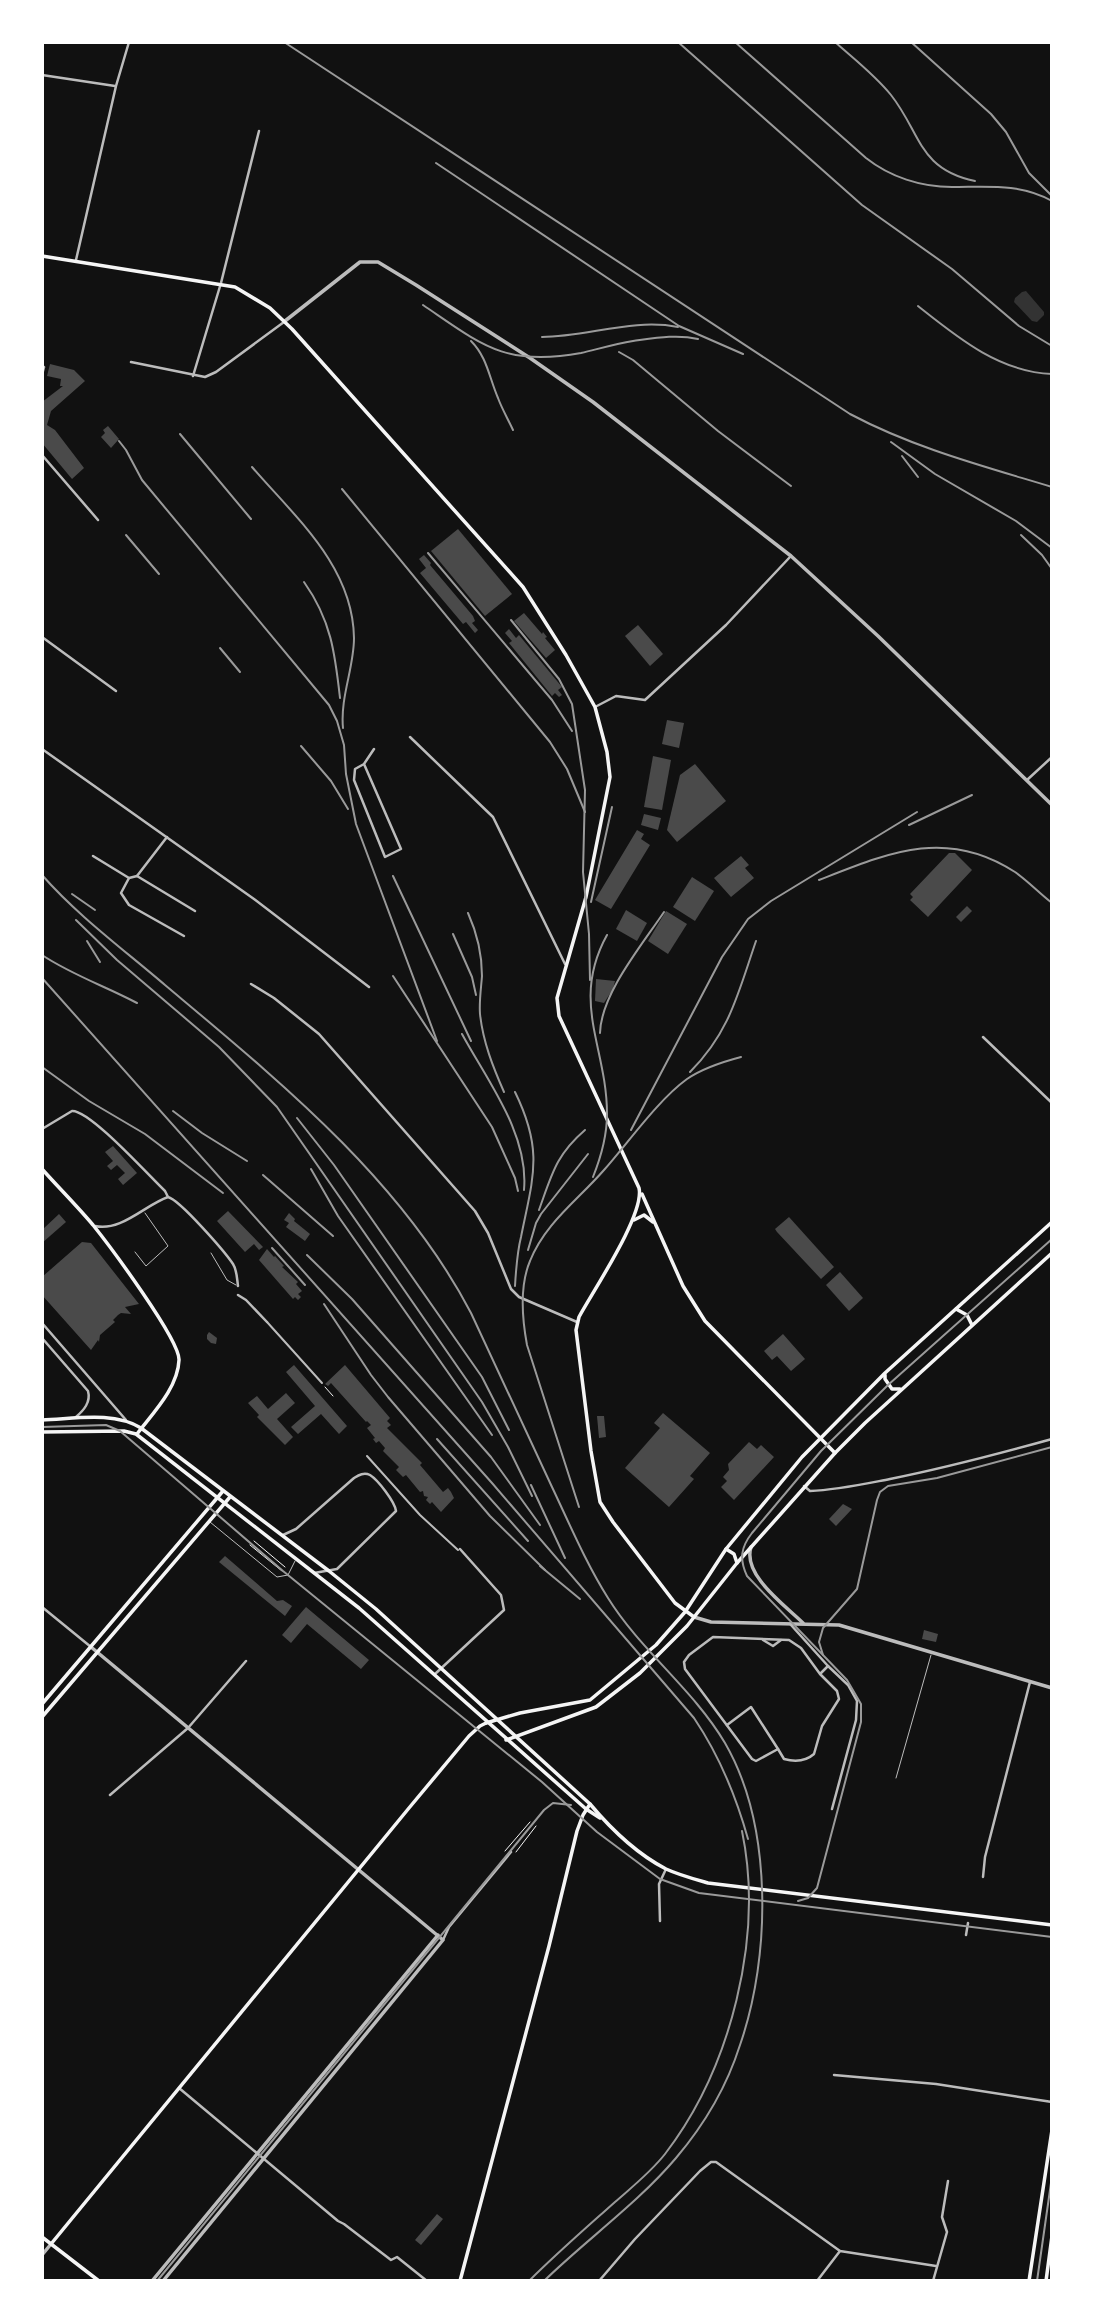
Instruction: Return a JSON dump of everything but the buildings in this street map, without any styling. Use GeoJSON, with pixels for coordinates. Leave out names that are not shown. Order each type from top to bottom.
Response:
{"type":"FeatureCollection","features":[{"type":"Feature","properties":{"kind":"main road"},"geometry":{"type":"LineString","coordinates":[[42,256],[221,283],[250,295],[285,321],[523,587],[596,707],[610,777],[586,897],[557,998],[559,1016],[683,1286],[705,1321],[835,1453]]}},
{"type":"Feature","properties":{"kind":"main road"},"geometry":{"type":"LineString","coordinates":[[42,1169],[93,1226],[162,1323],[179,1356],[172,1382],[136,1434]]}},
{"type":"Feature","properties":{"kind":"main road"},"geometry":{"type":"LineString","coordinates":[[639,1188],[640,1200],[630,1225],[576,1322],[591,1451],[600,1502],[663,1589],[685,1612],[694,1617]]}},
{"type":"Feature","properties":{"kind":"main road"},"geometry":{"type":"LineString","coordinates":[[630,1225],[641,1215],[651,1219],[657,1226]]}},
{"type":"Feature","properties":{"kind":"main road"},"geometry":{"type":"LineString","coordinates":[[51,2244],[469,1736],[486,1723],[593,1698],[656,1645],[685,1612],[726,1549],[820,1438],[886,1373],[1052,1222]]}},
{"type":"Feature","properties":{"kind":"main road"},"geometry":{"type":"LineString","coordinates":[[506,1740],[580,1714],[607,1700],[663,1652],[737,1563],[835,1453],[1052,1253]]}},
{"type":"Feature","properties":{"kind":"main road"},"geometry":{"type":"LineString","coordinates":[[956,1309],[967,1315],[972,1325]]}},
{"type":"Feature","properties":{"kind":"main road"},"geometry":{"type":"LineString","coordinates":[[886,1373],[885,1379],[892,1388],[902,1389]]}},
{"type":"Feature","properties":{"kind":"main road"},"geometry":{"type":"LineString","coordinates":[[42,1420],[126,1420],[141,1428],[376,1609],[590,1804],[604,1821]]}},
{"type":"Feature","properties":{"kind":"main road"},"geometry":{"type":"LineString","coordinates":[[42,1432],[120,1431],[136,1434],[359,1608],[586,1809],[666,1868],[708,1883],[1052,1925]]}},
{"type":"Feature","properties":{"kind":"main road"},"geometry":{"type":"LineString","coordinates":[[42,1704],[223,1491]]}},
{"type":"Feature","properties":{"kind":"main road"},"geometry":{"type":"LineString","coordinates":[[42,1717],[230,1497]]}},
{"type":"Feature","properties":{"kind":"main road"},"geometry":{"type":"LineString","coordinates":[[726,1549],[734,1554],[737,1563]]}},
{"type":"Feature","properties":{"kind":"main road"},"geometry":{"type":"LineString","coordinates":[[460,2281],[550,1946],[577,1831],[590,1804]]}},
{"type":"Feature","properties":{"kind":"main road"},"geometry":{"type":"LineString","coordinates":[[1029,2281],[1052,2130]]}},
{"type":"Feature","properties":{"kind":"main road"},"geometry":{"type":"LineString","coordinates":[[1046,2281],[1052,2236]]}},
{"type":"Feature","properties":{"kind":"main road"},"geometry":{"type":"LineString","coordinates":[[42,2237],[99,2281]]}},
{"type":"Feature","properties":{"kind":"street"},"geometry":{"type":"LineString","coordinates":[[76,260],[116,86],[129,42]]}},
{"type":"Feature","properties":{"kind":"street"},"geometry":{"type":"LineString","coordinates":[[42,75],[116,86]]}},
{"type":"Feature","properties":{"kind":"street"},"geometry":{"type":"LineString","coordinates":[[193,376],[221,283],[259,131]]}},
{"type":"Feature","properties":{"kind":"street"},"geometry":{"type":"LineString","coordinates":[[131,362],[205,377],[216,372],[285,321],[353,267],[367,261],[378,262],[499,338],[593,402],[791,556],[1052,804]]}},
{"type":"Feature","properties":{"kind":"street"},"geometry":{"type":"LineString","coordinates":[[42,374],[44,366]]}},
{"type":"Feature","properties":{"kind":"street"},"geometry":{"type":"LineString","coordinates":[[42,455],[98,520]]}},
{"type":"Feature","properties":{"kind":"street"},"geometry":{"type":"LineString","coordinates":[[596,707],[616,696],[645,699],[749,602],[791,556]]}},
{"type":"Feature","properties":{"kind":"street"},"geometry":{"type":"LineString","coordinates":[[42,637],[116,691]]}},
{"type":"Feature","properties":{"kind":"street"},"geometry":{"type":"LineString","coordinates":[[410,737],[493,817],[567,967]]}},
{"type":"Feature","properties":{"kind":"street"},"geometry":{"type":"LineString","coordinates":[[42,749],[254,899],[369,987]]}},
{"type":"Feature","properties":{"kind":"street"},"geometry":{"type":"LineString","coordinates":[[364,764],[401,849],[384,857],[354,780],[355,769],[364,764],[374,749]]}},
{"type":"Feature","properties":{"kind":"street"},"geometry":{"type":"LineString","coordinates":[[1027,780],[1052,757]]}},
{"type":"Feature","properties":{"kind":"street"},"geometry":{"type":"LineString","coordinates":[[93,856],[129,878],[137,876],[167,837]]}},
{"type":"Feature","properties":{"kind":"street"},"geometry":{"type":"LineString","coordinates":[[137,876],[195,911]]}},
{"type":"Feature","properties":{"kind":"street"},"geometry":{"type":"LineString","coordinates":[[129,878],[121,893],[129,905],[184,936]]}},
{"type":"Feature","properties":{"kind":"street"},"geometry":{"type":"LineString","coordinates":[[251,984],[274,998],[319,1034],[475,1211],[488,1233],[510,1289],[519,1297],[576,1322]]}},
{"type":"Feature","properties":{"kind":"street"},"geometry":{"type":"LineString","coordinates":[[983,1037],[1052,1103]]}},
{"type":"Feature","properties":{"kind":"street"},"geometry":{"type":"LineString","coordinates":[[42,1129],[75,1111],[81,1112],[111,1137],[168,1197],[182,1207],[234,1266],[238,1286]]}},
{"type":"Feature","properties":{"kind":"street"},"geometry":{"type":"LineString","coordinates":[[93,1226],[104,1228],[144,1211],[168,1197]]}},
{"type":"Feature","properties":{"kind":"street"},"geometry":{"type":"LineString","coordinates":[[238,1295],[247,1300],[322,1383]]}},
{"type":"Feature","properties":{"kind":"street"},"geometry":{"type":"LineString","coordinates":[[42,1323],[126,1420]]}},
{"type":"Feature","properties":{"kind":"street"},"geometry":{"type":"LineString","coordinates":[[42,1338],[88,1391],[89,1400],[83,1411],[71,1419]]}},
{"type":"Feature","properties":{"kind":"street"},"geometry":{"type":"LineString","coordinates":[[81,1381],[88,1374]]}},
{"type":"Feature","properties":{"kind":"street"},"geometry":{"type":"LineString","coordinates":[[804,1486],[810,1491],[857,1486],[928,1472],[1052,1439]]}},
{"type":"Feature","properties":{"kind":"street"},"geometry":{"type":"LineString","coordinates":[[367,1456],[420,1515],[451,1541],[501,1595],[505,1610],[434,1676]]}},
{"type":"Feature","properties":{"kind":"street"},"geometry":{"type":"LineString","coordinates":[[283,1535],[296,1529],[362,1474],[371,1476],[392,1500],[396,1511],[337,1569],[314,1573]]}},
{"type":"Feature","properties":{"kind":"street"},"geometry":{"type":"LineString","coordinates":[[751,1547],[750,1559],[755,1575],[805,1625]]}},
{"type":"Feature","properties":{"kind":"street"},"geometry":{"type":"LineString","coordinates":[[42,1607],[443,1940]]}},
{"type":"Feature","properties":{"kind":"street"},"geometry":{"type":"LineString","coordinates":[[694,1617],[711,1622],[839,1625],[1052,1688]]}},
{"type":"Feature","properties":{"kind":"street"},"geometry":{"type":"LineString","coordinates":[[791,1625],[850,1688],[857,1701],[858,1710],[832,1809]]}},
{"type":"Feature","properties":{"kind":"street"},"geometry":{"type":"LineString","coordinates":[[727,1725],[751,1707],[778,1749],[784,1759],[804,1760],[814,1754],[822,1726],[839,1695],[792,1641],[713,1637],[695,1649],[684,1662],[685,1669],[752,1759],[756,1761],[778,1749]]}},
{"type":"Feature","properties":{"kind":"street"},"geometry":{"type":"LineString","coordinates":[[760,1639],[773,1646],[782,1640]]}},
{"type":"Feature","properties":{"kind":"street"},"geometry":{"type":"LineString","coordinates":[[110,1795],[188,1728],[246,1661]]}},
{"type":"Feature","properties":{"kind":"street"},"geometry":{"type":"LineString","coordinates":[[820,1674],[828,1667]]}},
{"type":"Feature","properties":{"kind":"street"},"geometry":{"type":"LineString","coordinates":[[983,1877],[985,1857],[1030,1682]]}},
{"type":"Feature","properties":{"kind":"street"},"geometry":{"type":"LineString","coordinates":[[163,2281],[513,1852]]}},
{"type":"Feature","properties":{"kind":"street"},"geometry":{"type":"LineString","coordinates":[[660,1921],[660,1881],[666,1868]]}},
{"type":"Feature","properties":{"kind":"street"},"geometry":{"type":"LineString","coordinates":[[966,1935],[968,1923]]}},
{"type":"Feature","properties":{"kind":"street"},"geometry":{"type":"LineString","coordinates":[[152,2281],[438,1935],[450,1927]]}},
{"type":"Feature","properties":{"kind":"street"},"geometry":{"type":"LineString","coordinates":[[834,2075],[945,2085],[1052,2102]]}},
{"type":"Feature","properties":{"kind":"street"},"geometry":{"type":"LineString","coordinates":[[179,2088],[338,2221],[391,2260],[397,2257],[427,2281]]}},
{"type":"Feature","properties":{"kind":"street"},"geometry":{"type":"LineString","coordinates":[[599,2281],[635,2239],[711,2162],[720,2163],[840,2251],[936,2266]]}},
{"type":"Feature","properties":{"kind":"street"},"geometry":{"type":"LineString","coordinates":[[944,2281],[934,2280],[947,2232],[942,2217],[948,2180]]}},
{"type":"Feature","properties":{"kind":"street"},"geometry":{"type":"LineString","coordinates":[[42,2255],[51,2244]]}},
{"type":"Feature","properties":{"kind":"street"},"geometry":{"type":"LineString","coordinates":[[817,2281],[840,2251]]}},
{"type":"Feature","properties":{"kind":"lane"},"geometry":{"type":"LineString","coordinates":[[135,1252],[146,1266],[168,1246],[144,1211]]}},
{"type":"Feature","properties":{"kind":"lane"},"geometry":{"type":"LineString","coordinates":[[211,1253],[227,1280],[238,1286]]}},
{"type":"Feature","properties":{"kind":"lane"},"geometry":{"type":"LineString","coordinates":[[209,1521],[277,1577],[288,1575],[296,1558]]}},
{"type":"Feature","properties":{"kind":"lane"},"geometry":{"type":"LineString","coordinates":[[897,1778],[932,1653]]}},
{"type":"Feature","properties":{"kind":"path"},"geometry":{"type":"LineString","coordinates":[[322,1383],[333,1396]]}},
{"type":"Feature","properties":{"kind":"path"},"geometry":{"type":"LineString","coordinates":[[254,1541],[285,1567]]}},
{"type":"Feature","properties":{"kind":"path"},"geometry":{"type":"LineString","coordinates":[[250,1545],[282,1572]]}},
{"type":"Feature","properties":{"kind":"path"},"geometry":{"type":"LineString","coordinates":[[505,1851],[530,1822]]}},
{"type":"Feature","properties":{"kind":"path"},"geometry":{"type":"LineString","coordinates":[[513,1852],[536,1826]]}},
{"type":"Feature","properties":{"kind":"shaded area"},"geometry":{"type":"Polygon","coordinates":[[[1026,291],[1044,312],[1037,322],[1032,321],[1014,302],[1015,298],[1026,291]]]}},
{"type":"Feature","properties":{"kind":"tram line"},"geometry":{"type":"LineString","coordinates":[[798,1901],[808,1898],[817,1888],[861,1722],[861,1704],[847,1680],[747,1576],[742,1559],[743,1548],[752,1533],[821,1451],[888,1385],[1052,1239]]}},
{"type":"Feature","properties":{"kind":"tram line"},"geometry":{"type":"LineString","coordinates":[[42,1427],[106,1425],[120,1431],[283,1571],[542,1782],[597,1832],[660,1879],[699,1893],[1052,1937]]}},
{"type":"Feature","properties":{"kind":"tram line"},"geometry":{"type":"LineString","coordinates":[[823,1655],[819,1642],[823,1628],[857,1589],[880,1492],[888,1486],[937,1478],[1052,1447]]}},
{"type":"Feature","properties":{"kind":"tram line"},"geometry":{"type":"LineString","coordinates":[[157,2281],[544,1810],[553,1803],[571,1805]]}},
{"type":"Feature","properties":{"kind":"tram line"},"geometry":{"type":"LineString","coordinates":[[1037,2281],[1052,2176]]}},
{"type":"Feature","properties":{"kind":"railway"},"geometry":{"type":"LineString","coordinates":[[284,42],[850,414],[924,447],[1052,487]]}},
{"type":"Feature","properties":{"kind":"railway"},"geometry":{"type":"LineString","coordinates":[[678,42],[862,205],[952,269],[1019,326],[1052,346]]}},
{"type":"Feature","properties":{"kind":"railway"},"geometry":{"type":"LineString","coordinates":[[735,42],[866,158],[885,171],[906,180],[929,185],[1016,189],[1052,201]]}},
{"type":"Feature","properties":{"kind":"railway"},"geometry":{"type":"LineString","coordinates":[[835,42],[891,95],[931,159],[942,168],[975,181]]}},
{"type":"Feature","properties":{"kind":"railway"},"geometry":{"type":"LineString","coordinates":[[911,42],[991,114],[1006,132],[1029,173],[1052,196]]}},
{"type":"Feature","properties":{"kind":"railway"},"geometry":{"type":"LineString","coordinates":[[436,163],[679,326],[743,354]]}},
{"type":"Feature","properties":{"kind":"railway"},"geometry":{"type":"LineString","coordinates":[[423,305],[479,341],[513,355],[555,357],[626,342],[658,338],[698,339]]}},
{"type":"Feature","properties":{"kind":"railway"},"geometry":{"type":"LineString","coordinates":[[918,306],[964,341],[997,360],[1033,372],[1052,374]]}},
{"type":"Feature","properties":{"kind":"railway"},"geometry":{"type":"LineString","coordinates":[[542,337],[627,326],[678,327]]}},
{"type":"Feature","properties":{"kind":"railway"},"geometry":{"type":"LineString","coordinates":[[471,341],[484,361],[513,430]]}},
{"type":"Feature","properties":{"kind":"railway"},"geometry":{"type":"LineString","coordinates":[[619,352],[633,360],[718,431],[791,486]]}},
{"type":"Feature","properties":{"kind":"railway"},"geometry":{"type":"LineString","coordinates":[[180,434],[251,519]]}},
{"type":"Feature","properties":{"kind":"railway"},"geometry":{"type":"LineString","coordinates":[[119,441],[142,480],[329,705],[344,745],[346,774],[356,824],[437,1041]]}},
{"type":"Feature","properties":{"kind":"railway"},"geometry":{"type":"LineString","coordinates":[[891,442],[935,474],[1016,521],[1052,548]]}},
{"type":"Feature","properties":{"kind":"railway"},"geometry":{"type":"LineString","coordinates":[[902,456],[918,477]]}},
{"type":"Feature","properties":{"kind":"railway"},"geometry":{"type":"LineString","coordinates":[[252,467],[319,544],[344,588],[351,612],[354,638],[343,705],[343,728]]}},
{"type":"Feature","properties":{"kind":"railway"},"geometry":{"type":"LineString","coordinates":[[342,489],[550,742],[567,769],[585,812]]}},
{"type":"Feature","properties":{"kind":"railway"},"geometry":{"type":"LineString","coordinates":[[126,535],[159,574]]}},
{"type":"Feature","properties":{"kind":"railway"},"geometry":{"type":"LineString","coordinates":[[1021,535],[1052,569]]}},
{"type":"Feature","properties":{"kind":"railway"},"geometry":{"type":"LineString","coordinates":[[428,553],[552,700],[572,731]]}},
{"type":"Feature","properties":{"kind":"railway"},"geometry":{"type":"LineString","coordinates":[[304,582],[326,624],[340,698]]}},
{"type":"Feature","properties":{"kind":"railway"},"geometry":{"type":"LineString","coordinates":[[511,620],[559,679],[572,704],[585,790],[583,872],[590,980]]}},
{"type":"Feature","properties":{"kind":"railway"},"geometry":{"type":"LineString","coordinates":[[220,648],[240,672]]}},
{"type":"Feature","properties":{"kind":"railway"},"geometry":{"type":"LineString","coordinates":[[301,746],[331,781],[348,809]]}},
{"type":"Feature","properties":{"kind":"railway"},"geometry":{"type":"LineString","coordinates":[[909,825],[972,795]]}},
{"type":"Feature","properties":{"kind":"railway"},"geometry":{"type":"LineString","coordinates":[[591,902],[612,807]]}},
{"type":"Feature","properties":{"kind":"railway"},"geometry":{"type":"LineString","coordinates":[[631,1130],[722,957],[748,919],[771,901],[917,812]]}},
{"type":"Feature","properties":{"kind":"railway"},"geometry":{"type":"LineString","coordinates":[[819,880],[869,861],[917,849],[965,850],[990,858],[1015,872],[1052,903]]}},
{"type":"Feature","properties":{"kind":"railway"},"geometry":{"type":"LineString","coordinates":[[42,875],[86,918],[293,1095],[373,1175],[410,1219],[442,1264],[471,1313],[600,1585],[621,1617],[712,1723],[741,1776],[752,1813],[759,1852],[762,1932],[750,2010],[735,2060],[714,2104],[676,2158],[645,2191],[544,2281]]}},
{"type":"Feature","properties":{"kind":"railway"},"geometry":{"type":"LineString","coordinates":[[393,876],[471,1041]]}},
{"type":"Feature","properties":{"kind":"railway"},"geometry":{"type":"LineString","coordinates":[[72,894],[95,910]]}},
{"type":"Feature","properties":{"kind":"railway"},"geometry":{"type":"LineString","coordinates":[[600,1033],[607,1002],[615,986],[664,912]]}},
{"type":"Feature","properties":{"kind":"railway"},"geometry":{"type":"LineString","coordinates":[[468,913],[481,960],[480,1009],[483,1034],[504,1092]]}},
{"type":"Feature","properties":{"kind":"railway"},"geometry":{"type":"LineString","coordinates":[[76,920],[117,960],[219,1047],[277,1107],[482,1402],[532,1496]]}},
{"type":"Feature","properties":{"kind":"railway"},"geometry":{"type":"LineString","coordinates":[[453,934],[472,977],[476,995]]}},
{"type":"Feature","properties":{"kind":"railway"},"geometry":{"type":"LineString","coordinates":[[593,1177],[603,1146],[607,1114],[602,1067],[593,1024],[591,982],[596,959],[607,935]]}},
{"type":"Feature","properties":{"kind":"railway"},"geometry":{"type":"LineString","coordinates":[[87,941],[100,962]]}},
{"type":"Feature","properties":{"kind":"railway"},"geometry":{"type":"LineString","coordinates":[[690,1072],[704,1057],[724,1027],[756,941]]}},
{"type":"Feature","properties":{"kind":"railway"},"geometry":{"type":"LineString","coordinates":[[42,955],[65,969],[137,1003]]}},
{"type":"Feature","properties":{"kind":"railway"},"geometry":{"type":"LineString","coordinates":[[393,976],[492,1127],[515,1178],[518,1191]]}},
{"type":"Feature","properties":{"kind":"railway"},"geometry":{"type":"LineString","coordinates":[[42,978],[492,1483],[694,1718],[726,1776],[748,1839]]}},
{"type":"Feature","properties":{"kind":"railway"},"geometry":{"type":"LineString","coordinates":[[462,1034],[505,1109],[513,1129],[524,1169],[524,1190]]}},
{"type":"Feature","properties":{"kind":"railway"},"geometry":{"type":"LineString","coordinates":[[579,1507],[527,1345],[522,1303],[524,1281],[530,1261],[536,1247],[553,1223],[604,1170],[665,1098],[687,1079],[720,1063],[741,1057]]}},
{"type":"Feature","properties":{"kind":"railway"},"geometry":{"type":"LineString","coordinates":[[42,1067],[89,1101],[145,1134],[223,1193]]}},
{"type":"Feature","properties":{"kind":"railway"},"geometry":{"type":"LineString","coordinates":[[515,1092],[530,1131],[533,1164],[515,1286]]}},
{"type":"Feature","properties":{"kind":"railway"},"geometry":{"type":"LineString","coordinates":[[173,1111],[247,1161]]}},
{"type":"Feature","properties":{"kind":"railway"},"geometry":{"type":"LineString","coordinates":[[297,1118],[334,1165],[482,1377],[509,1430]]}},
{"type":"Feature","properties":{"kind":"railway"},"geometry":{"type":"LineString","coordinates":[[539,1210],[561,1157],[585,1130]]}},
{"type":"Feature","properties":{"kind":"railway"},"geometry":{"type":"LineString","coordinates":[[528,1250],[541,1214],[588,1154]]}},
{"type":"Feature","properties":{"kind":"railway"},"geometry":{"type":"LineString","coordinates":[[311,1169],[338,1216],[492,1435]]}},
{"type":"Feature","properties":{"kind":"railway"},"geometry":{"type":"LineString","coordinates":[[263,1175],[333,1236]]}},
{"type":"Feature","properties":{"kind":"railway"},"geometry":{"type":"LineString","coordinates":[[272,1248],[305,1285]]}},
{"type":"Feature","properties":{"kind":"railway"},"geometry":{"type":"LineString","coordinates":[[307,1255],[352,1299],[491,1457],[540,1525]]}},
{"type":"Feature","properties":{"kind":"railway"},"geometry":{"type":"LineString","coordinates":[[324,1304],[388,1397],[490,1516],[545,1570]]}},
{"type":"Feature","properties":{"kind":"railway"},"geometry":{"type":"LineString","coordinates":[[437,1439],[528,1541]]}},
{"type":"Feature","properties":{"kind":"railway"},"geometry":{"type":"LineString","coordinates":[[531,1485],[565,1558]]}},
{"type":"Feature","properties":{"kind":"railway"},"geometry":{"type":"LineString","coordinates":[[540,1566],[580,1599]]}},
{"type":"Feature","properties":{"kind":"railway"},"geometry":{"type":"LineString","coordinates":[[529,2281],[660,2161],[688,2120],[708,2082],[724,2042],[745,1957],[749,1914],[748,1872],[742,1831]]}}]}
